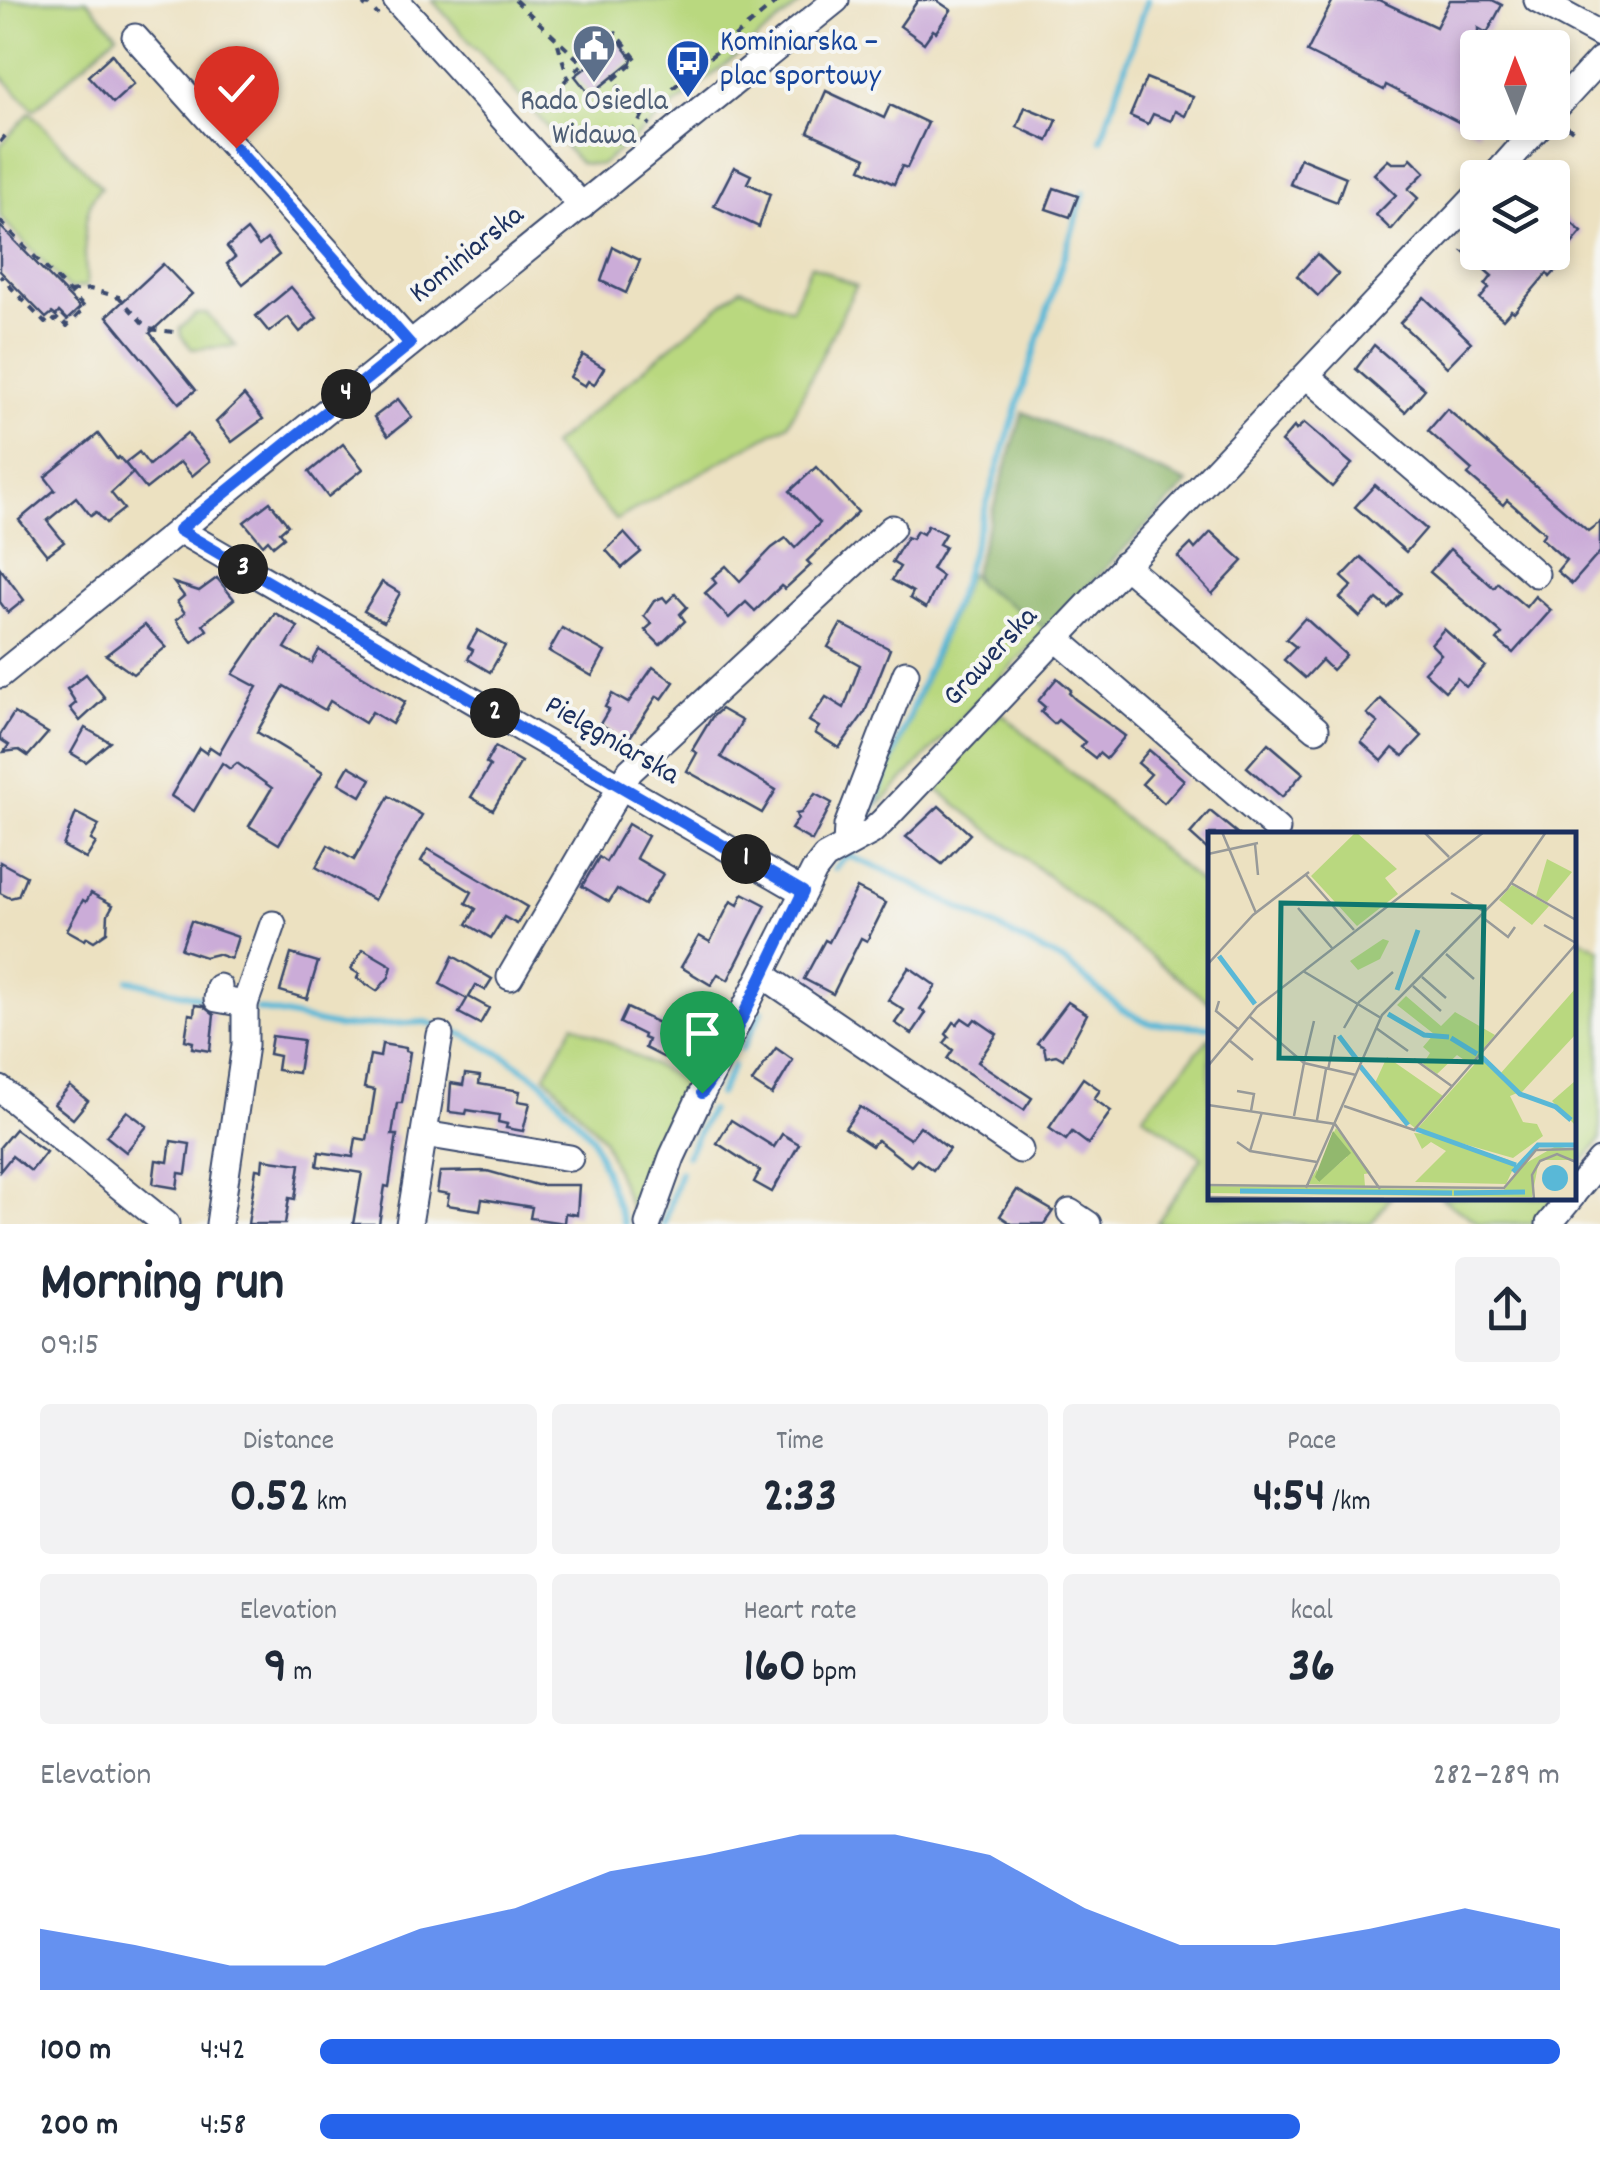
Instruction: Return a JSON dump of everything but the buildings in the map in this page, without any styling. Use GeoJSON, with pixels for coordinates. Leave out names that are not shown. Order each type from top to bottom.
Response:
{"type":"FeatureCollection","features":[{"type":"Feature","properties":{"kind":"street"},"geometry":{"type":"LineString","coordinates":[[396,0],[582,206]]}},
{"type":"Feature","properties":{"kind":"street","name":"Kominiarska"},"geometry":{"type":"LineString","coordinates":[[0,675],[836,0]]}},
{"type":"Feature","properties":{"kind":"street"},"geometry":{"type":"LineString","coordinates":[[1537,0],[1600,34]]}},
{"type":"Feature","properties":{"kind":"street"},"geometry":{"type":"LineString","coordinates":[[135,36],[410,344]]}},
{"type":"Feature","properties":{"kind":"street"},"geometry":{"type":"LineString","coordinates":[[1570,97],[1595,75]]}},
{"type":"Feature","properties":{"kind":"street"},"geometry":{"type":"LineString","coordinates":[[1509,160],[1527,140]]}},
{"type":"Feature","properties":{"kind":"street","name":"Grawerska"},"geometry":{"type":"LineString","coordinates":[[648,1224],[680,1141],[803,892],[825,857],[882,822],[1460,213]]}},
{"type":"Feature","properties":{"kind":"street"},"geometry":{"type":"LineString","coordinates":[[1307,376],[1536,574]]}},
{"type":"Feature","properties":{"kind":"street"},"geometry":{"type":"LineString","coordinates":[[510,977],[630,771],[892,528]]}},
{"type":"Feature","properties":{"kind":"street","name":"Pielęgniarska"},"geometry":{"type":"LineString","coordinates":[[179,530],[803,892]]}},
{"type":"Feature","properties":{"kind":"street"},"geometry":{"type":"LineString","coordinates":[[1124,565],[1316,728]]}},
{"type":"Feature","properties":{"kind":"street"},"geometry":{"type":"LineString","coordinates":[[1056,638],[1277,829]]}},
{"type":"Feature","properties":{"kind":"street"},"geometry":{"type":"LineString","coordinates":[[846,846],[847,826],[906,673]]}},
{"type":"Feature","properties":{"kind":"street"},"geometry":{"type":"LineString","coordinates":[[219,1224],[245,1045],[244,1015],[273,924]]}},
{"type":"Feature","properties":{"kind":"street"},"geometry":{"type":"LineString","coordinates":[[763,975],[1020,1150]]}},
{"type":"Feature","properties":{"kind":"street"},"geometry":{"type":"LineString","coordinates":[[219,987],[218,999],[244,1015]]}},
{"type":"Feature","properties":{"kind":"street"},"geometry":{"type":"LineString","coordinates":[[409,1224],[440,1036]]}},
{"type":"Feature","properties":{"kind":"street"},"geometry":{"type":"LineString","coordinates":[[0,1090],[166,1224]]}},
{"type":"Feature","properties":{"kind":"street"},"geometry":{"type":"LineString","coordinates":[[424,1134],[570,1158]]}},
{"type":"Feature","properties":{"kind":"street"},"geometry":{"type":"LineString","coordinates":[[1575,1192],[1600,1161]]}},
{"type":"Feature","properties":{"kind":"street"},"geometry":{"type":"LineString","coordinates":[[1549,1224],[1570,1199]]}},
{"type":"Feature","properties":{"kind":"path"},"geometry":{"type":"LineString","coordinates":[[363,7],[371,0]]}},
{"type":"Feature","properties":{"kind":"path"},"geometry":{"type":"LineString","coordinates":[[515,0],[583,64]]}},
{"type":"Feature","properties":{"kind":"path"},"geometry":{"type":"LineString","coordinates":[[616,143],[637,126],[642,116],[778,0]]}},
{"type":"Feature","properties":{"kind":"path"},"geometry":{"type":"LineString","coordinates":[[556,40],[566,80],[616,34],[638,60],[613,80],[652,129]]}},
{"type":"Feature","properties":{"kind":"path"},"geometry":{"type":"LineString","coordinates":[[0,142],[10,130]]}},
{"type":"Feature","properties":{"kind":"path"},"geometry":{"type":"LineString","coordinates":[[0,221],[85,308],[67,326],[59,317],[55,321],[51,317],[46,323],[0,276]]}},
{"type":"Feature","properties":{"kind":"path"},"geometry":{"type":"LineString","coordinates":[[69,292],[92,289],[119,298],[148,329],[174,332]]}},
{"type":"Feature","properties":{"kind":"green space"},"geometry":{"type":"Polygon","coordinates":[[[0,0],[87,0],[117,34],[34,110],[0,74],[0,0]]]}},
{"type":"Feature","properties":{"kind":"green space"},"geometry":{"type":"Polygon","coordinates":[[[432,0],[805,0],[601,165],[580,163],[432,0]]]}},
{"type":"Feature","properties":{"kind":"green space"},"geometry":{"type":"Polygon","coordinates":[[[30,112],[101,187],[86,220],[87,286],[69,289],[0,217],[0,146],[30,112]]]}},
{"type":"Feature","properties":{"kind":"green space"},"geometry":{"type":"Polygon","coordinates":[[[811,265],[856,286],[788,424],[616,520],[551,446],[741,288],[791,309],[811,265]]]}},
{"type":"Feature","properties":{"kind":"green space"},"geometry":{"type":"Polygon","coordinates":[[[196,314],[207,314],[236,346],[192,349],[181,336],[180,328],[196,314]]]}},
{"type":"Feature","properties":{"kind":"green space"},"geometry":{"type":"Polygon","coordinates":[[[1023,412],[1188,483],[1047,629],[978,584],[973,574],[1023,412]]]}},
{"type":"Feature","properties":{"kind":"green space"},"geometry":{"type":"Polygon","coordinates":[[[969,573],[978,584],[1047,629],[880,804],[881,792],[969,573]]]}},
{"type":"Feature","properties":{"kind":"green space"},"geometry":{"type":"Polygon","coordinates":[[[1001,713],[1208,889],[1208,1001],[930,784],[1001,713]]]}},
{"type":"Feature","properties":{"kind":"green space"},"geometry":{"type":"Polygon","coordinates":[[[1575,936],[1600,949],[1600,1140],[1575,1171],[1575,936]]]}},
{"type":"Feature","properties":{"kind":"green space"},"geometry":{"type":"Polygon","coordinates":[[[574,1024],[697,1088],[634,1217],[603,1138],[545,1075],[574,1024]]]}},
{"type":"Feature","properties":{"kind":"green space"},"geometry":{"type":"Polygon","coordinates":[[[1208,1039],[1208,1199],[1390,1199],[1371,1224],[1156,1224],[1202,1157],[1143,1115],[1208,1039]]]}},
{"type":"Feature","properties":{"kind":"green space"},"geometry":{"type":"Polygon","coordinates":[[[1443,1199],[1552,1199],[1531,1224],[1480,1224],[1443,1199]]]}},
{"type":"Feature","properties":{"kind":"waterway"},"geometry":{"type":"LineString","coordinates":[[1101,140],[1147,0]]}},
{"type":"Feature","properties":{"kind":"waterway"},"geometry":{"type":"LineString","coordinates":[[866,824],[961,586],[1084,193]]}},
{"type":"Feature","properties":{"kind":"waterway"},"geometry":{"type":"LineString","coordinates":[[835,869],[849,856],[893,874],[1066,963],[1123,1010],[1149,1023],[1208,1027]]}},
{"type":"Feature","properties":{"kind":"waterway"},"geometry":{"type":"LineString","coordinates":[[129,980],[205,999]]}},
{"type":"Feature","properties":{"kind":"waterway"},"geometry":{"type":"LineString","coordinates":[[257,1009],[339,1027],[426,1022],[465,1035],[508,1058],[543,1082],[592,1137],[624,1224]]}},
{"type":"Feature","properties":{"kind":"waterway"},"geometry":{"type":"LineString","coordinates":[[742,1049],[762,1011]]}},
{"type":"Feature","properties":{"kind":"waterway"},"geometry":{"type":"LineString","coordinates":[[719,1094],[733,1066]]}},
{"type":"Feature","properties":{"kind":"waterway"},"geometry":{"type":"LineString","coordinates":[[687,1155],[710,1110]]}},
{"type":"Feature","properties":{"kind":"waterway"},"geometry":{"type":"LineString","coordinates":[[664,1224],[680,1172]]}},
{"type":"Feature","properties":{"kind":"place","name":"Rada Osiedla Widawa"},"geometry":{"type":"Point","coordinates":[594,84]}},
{"type":"Feature","properties":{"kind":"place","name":"Kominiarska – plac sportowy"},"geometry":{"type":"Point","coordinates":[688,99]}},
{"type":"Feature","properties":{"kind":"route"},"geometry":{"type":"LineString","coordinates":[[236,148],[410,344],[179,530],[803,892],[718,1068],[702,1093]]}}]}
